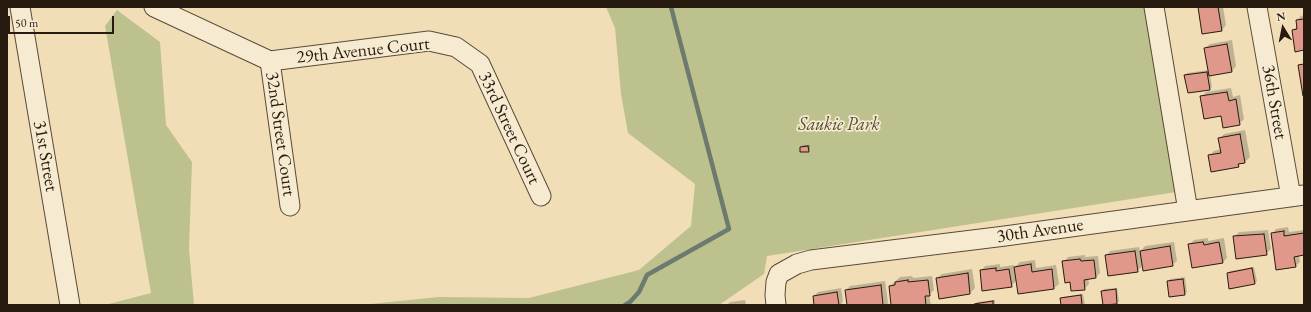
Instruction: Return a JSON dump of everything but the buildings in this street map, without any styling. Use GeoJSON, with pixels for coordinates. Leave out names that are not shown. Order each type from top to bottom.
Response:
{"type":"FeatureCollection","features":[{"type":"Feature","properties":{"kind":"street","name":"31st Street"},"geometry":{"type":"LineString","coordinates":[[20,7],[70,305]]}},
{"type":"Feature","properties":{"kind":"street"},"geometry":{"type":"LineString","coordinates":[[154,7],[270,61]]}},
{"type":"Feature","properties":{"kind":"street"},"geometry":{"type":"LineString","coordinates":[[1154,7],[1188,211]]}},
{"type":"Feature","properties":{"kind":"street","name":"36th Street"},"geometry":{"type":"LineString","coordinates":[[1257,7],[1298,196]]}},
{"type":"Feature","properties":{"kind":"street","name":"29th Avenue Court"},"geometry":{"type":"LineString","coordinates":[[270,61],[429,41],[456,47]]}},
{"type":"Feature","properties":{"kind":"street","name":"33rd Street Court"},"geometry":{"type":"LineString","coordinates":[[456,47],[480,64],[541,196]]}},
{"type":"Feature","properties":{"kind":"street","name":"32nd Street Court"},"geometry":{"type":"LineString","coordinates":[[270,61],[290,206]]}},
{"type":"Feature","properties":{"kind":"street","name":"30th Avenue"},"geometry":{"type":"LineString","coordinates":[[776,305],[776,282],[780,274],[797,264],[811,260],[1005,236],[1298,196]]}},
{"type":"Feature","properties":{"kind":"green space","name":"Saukie Park"},"geometry":{"type":"Polygon","coordinates":[[[606,7],[1163,7],[1195,189],[767,256],[764,274],[719,305],[361,305],[439,297],[529,298],[639,270],[691,226],[695,184],[628,133],[621,94],[615,28],[606,7]]]}},
{"type":"Feature","properties":{"kind":"green space"},"geometry":{"type":"Polygon","coordinates":[[[117,10],[160,42],[166,125],[192,162],[189,249],[194,305],[105,305],[151,293],[105,26],[117,10]]]}},
{"type":"Feature","properties":{"kind":"waterway"},"geometry":{"type":"LineString","coordinates":[[625,305],[630,302],[639,292],[647,275],[729,229],[671,7]]}}]}
